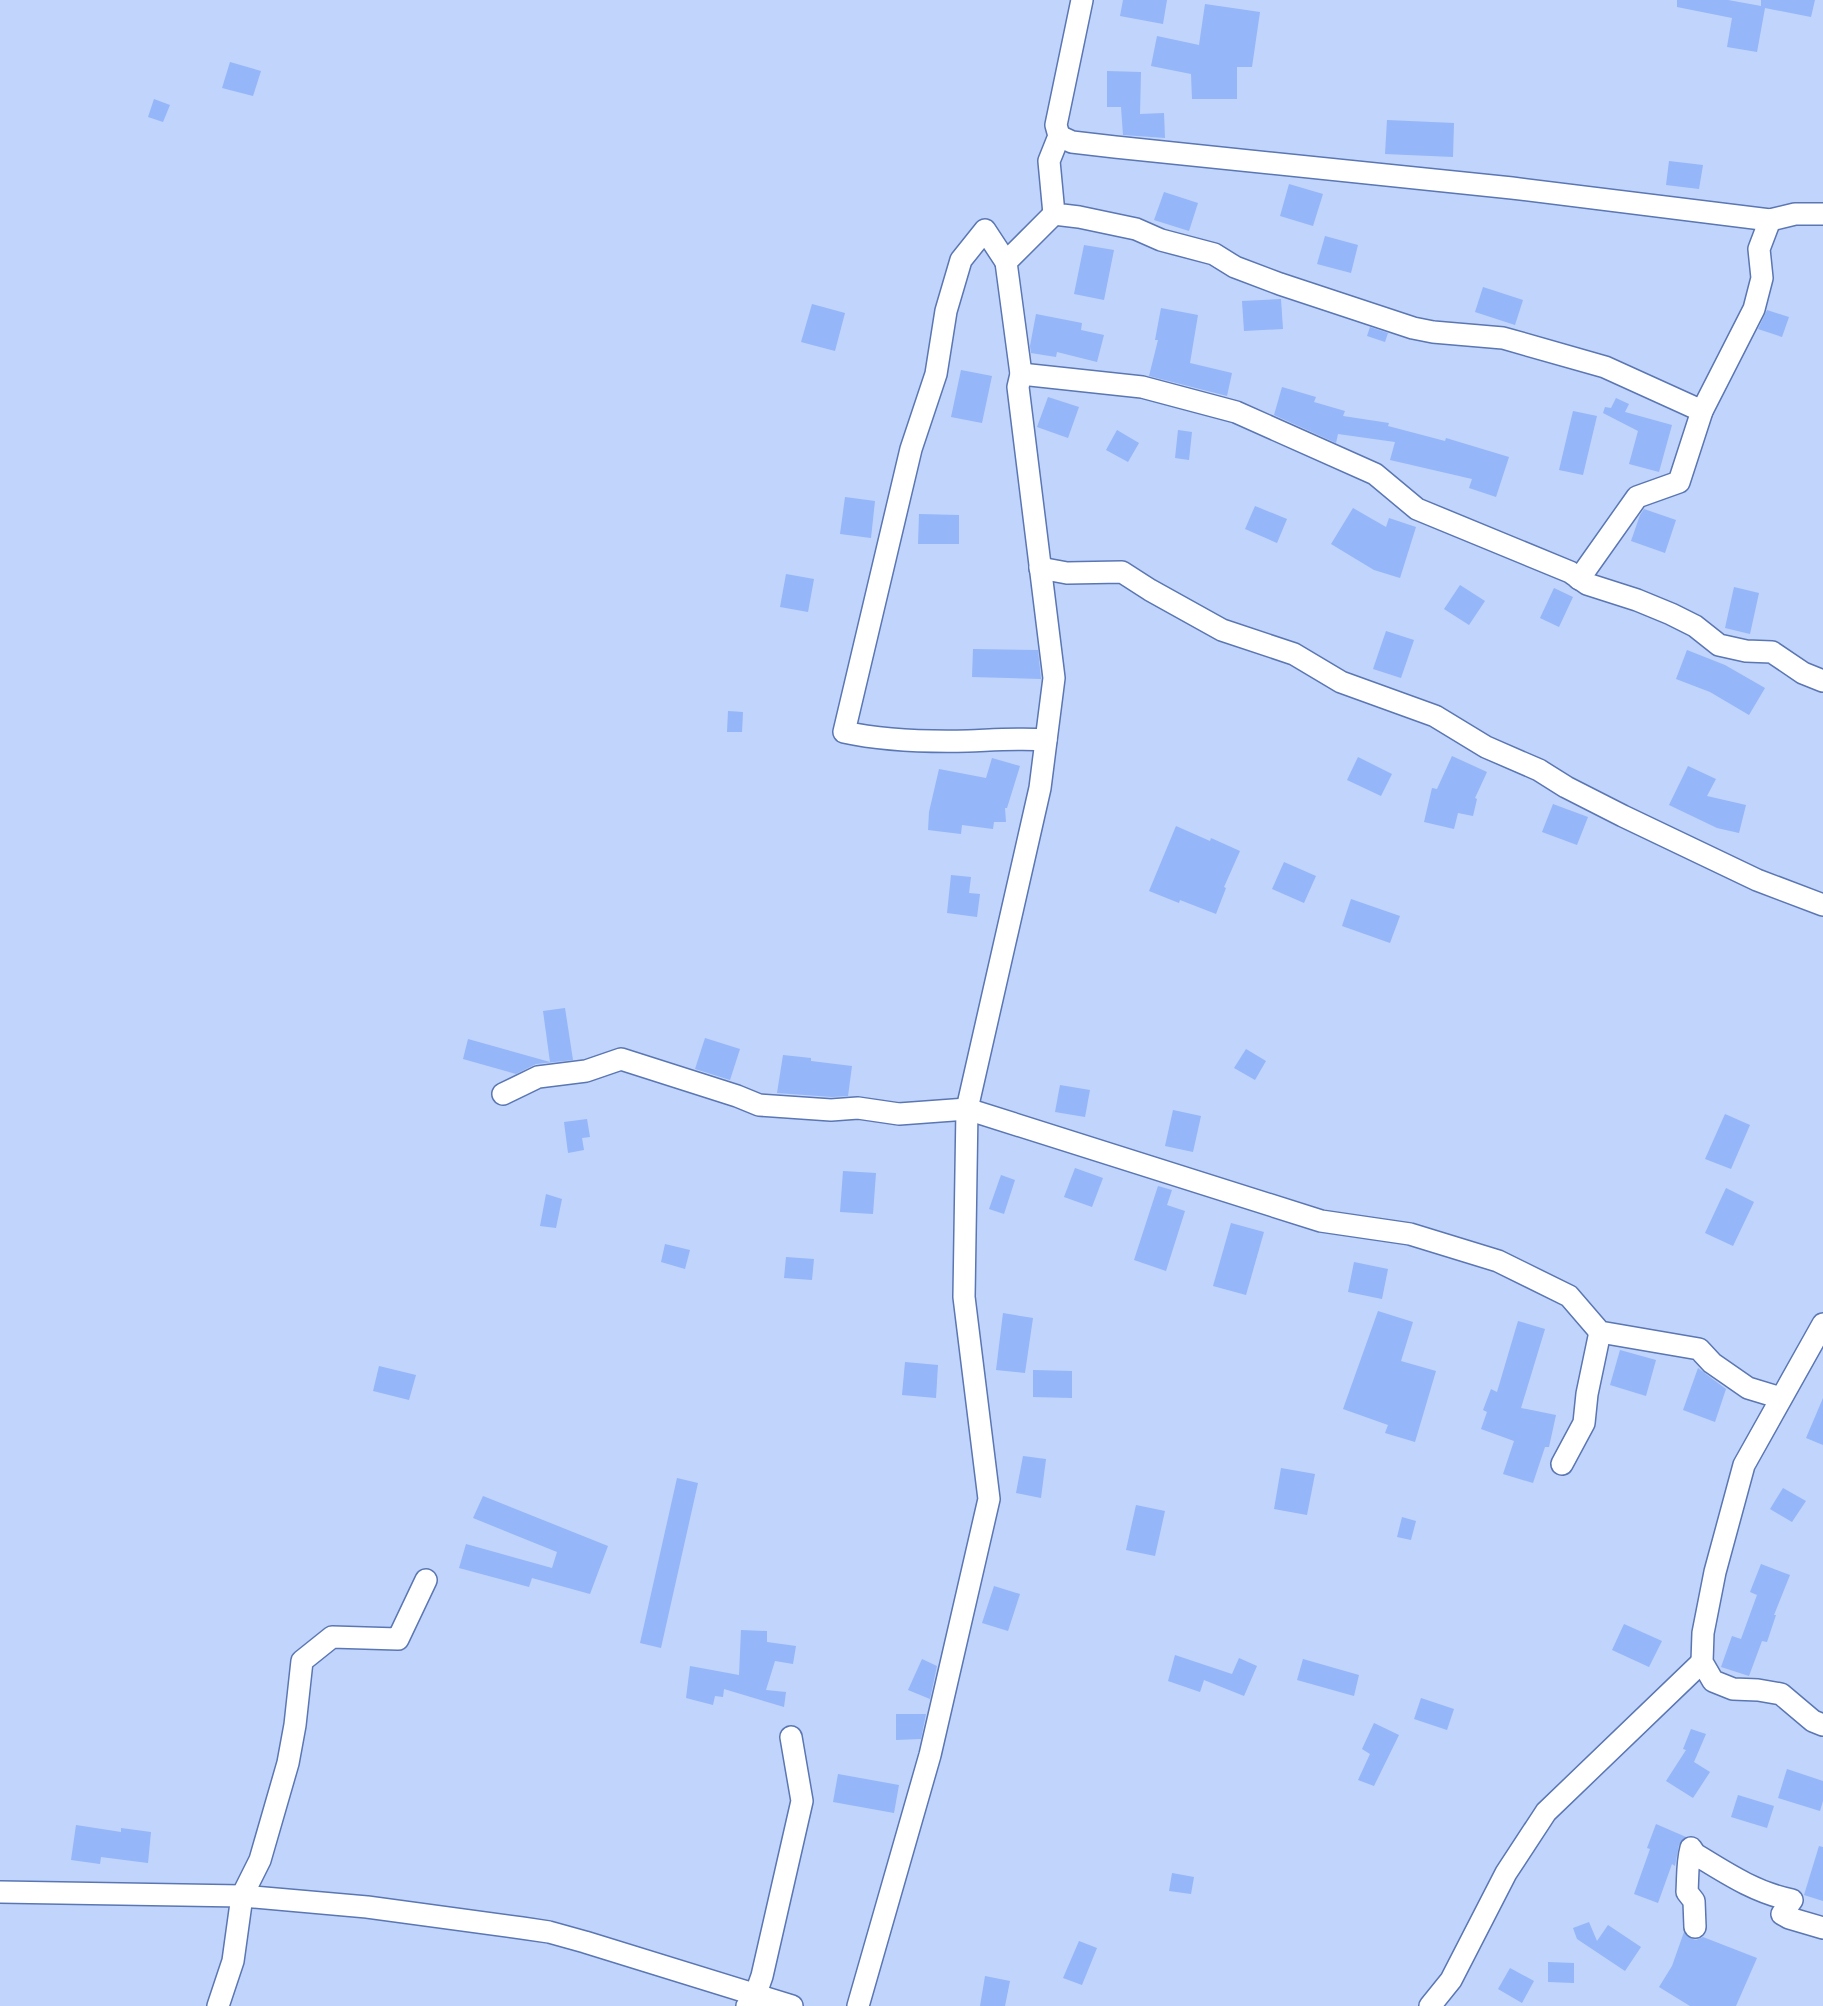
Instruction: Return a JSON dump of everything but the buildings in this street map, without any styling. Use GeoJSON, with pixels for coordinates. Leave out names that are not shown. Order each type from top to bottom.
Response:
{"type":"FeatureCollection","features":[{"type":"Feature","properties":{"kind":"street"},"geometry":{"type":"LineString","coordinates":[[1054,214],[1049,161],[1059,136],[1056,125],[1082,0]]}},
{"type":"Feature","properties":{"kind":"street"},"geometry":{"type":"LineString","coordinates":[[1059,136],[1072,142],[1512,188],[1770,220],[1795,214],[1823,214]]}},
{"type":"Feature","properties":{"kind":"street"},"geometry":{"type":"LineString","coordinates":[[1006,262],[1054,214]]}},
{"type":"Feature","properties":{"kind":"street"},"geometry":{"type":"LineString","coordinates":[[1054,214],[1136,229],[1161,240],[1214,254],[1235,267],[1269,280],[1413,328],[1503,338],[1605,367],[1702,411]]}},
{"type":"Feature","properties":{"kind":"street"},"geometry":{"type":"LineString","coordinates":[[1579,579],[1637,497],[1679,482],[1702,411],[1754,309],[1762,278],[1759,249],[1770,220]]}},
{"type":"Feature","properties":{"kind":"street"},"geometry":{"type":"LineString","coordinates":[[858,2006],[930,1755],[989,1499],[964,1297],[967,1109],[1040,788],[1047,740],[1054,678],[1018,387],[1020,374],[1006,262],[985,230],[961,261],[946,311],[936,374],[911,449],[844,732],[874,739],[910,741],[1008,738],[1047,740]]}},
{"type":"Feature","properties":{"kind":"street"},"geometry":{"type":"LineString","coordinates":[[1020,374],[1142,387],[1236,412],[1375,474],[1417,509],[1570,572],[1587,584],[1671,614],[1695,626],[1719,645],[1746,651],[1772,652],[1803,673],[1823,681]]}},
{"type":"Feature","properties":{"kind":"street"},"geometry":{"type":"LineString","coordinates":[[1040,568],[1067,573],[1122,572],[1222,630],[1294,654],[1341,682],[1435,716],[1486,747],[1539,771],[1650,829],[1756,880],[1823,905]]}},
{"type":"Feature","properties":{"kind":"street"},"geometry":{"type":"LineString","coordinates":[[503,1094],[538,1077],[586,1071],[621,1059],[737,1095],[759,1105],[831,1110],[858,1108],[898,1114],[967,1109],[1321,1221],[1410,1234],[1498,1261],[1569,1296],[1600,1332],[1699,1349],[1720,1370],[1748,1389],[1781,1398]]}},
{"type":"Feature","properties":{"kind":"street"},"geometry":{"type":"LineString","coordinates":[[1823,1324],[1744,1465],[1715,1572],[1702,1634],[1702,1662],[1713,1681],[1733,1689],[1781,1694],[1813,1721],[1823,1725]]}},
{"type":"Feature","properties":{"kind":"street"},"geometry":{"type":"LineString","coordinates":[[1562,1464],[1584,1423],[1587,1394],[1600,1332]]}},
{"type":"Feature","properties":{"kind":"street"},"geometry":{"type":"LineString","coordinates":[[218,2006],[233,1961],[242,1896],[260,1860],[288,1763],[302,1662],[332,1637],[398,1639],[426,1580]]}},
{"type":"Feature","properties":{"kind":"street"},"geometry":{"type":"LineString","coordinates":[[1430,2006],[1451,1980],[1506,1873],[1546,1812],[1702,1662]]}},
{"type":"Feature","properties":{"kind":"street"},"geometry":{"type":"LineString","coordinates":[[751,2001],[762,1976],[802,1801],[791,1737]]}},
{"type":"Feature","properties":{"kind":"street"},"geometry":{"type":"LineString","coordinates":[[1695,1927],[1694,1901],[1687,1892],[1689,1873],[1687,1862],[1690,1848],[1695,1854],[1741,1882],[1774,1897],[1792,1900],[1782,1914],[1823,1928]]}},
{"type":"Feature","properties":{"kind":"street"},"geometry":{"type":"LineString","coordinates":[[0,1892],[242,1896],[367,1907],[549,1932],[751,2001],[792,2006]]}}]}
